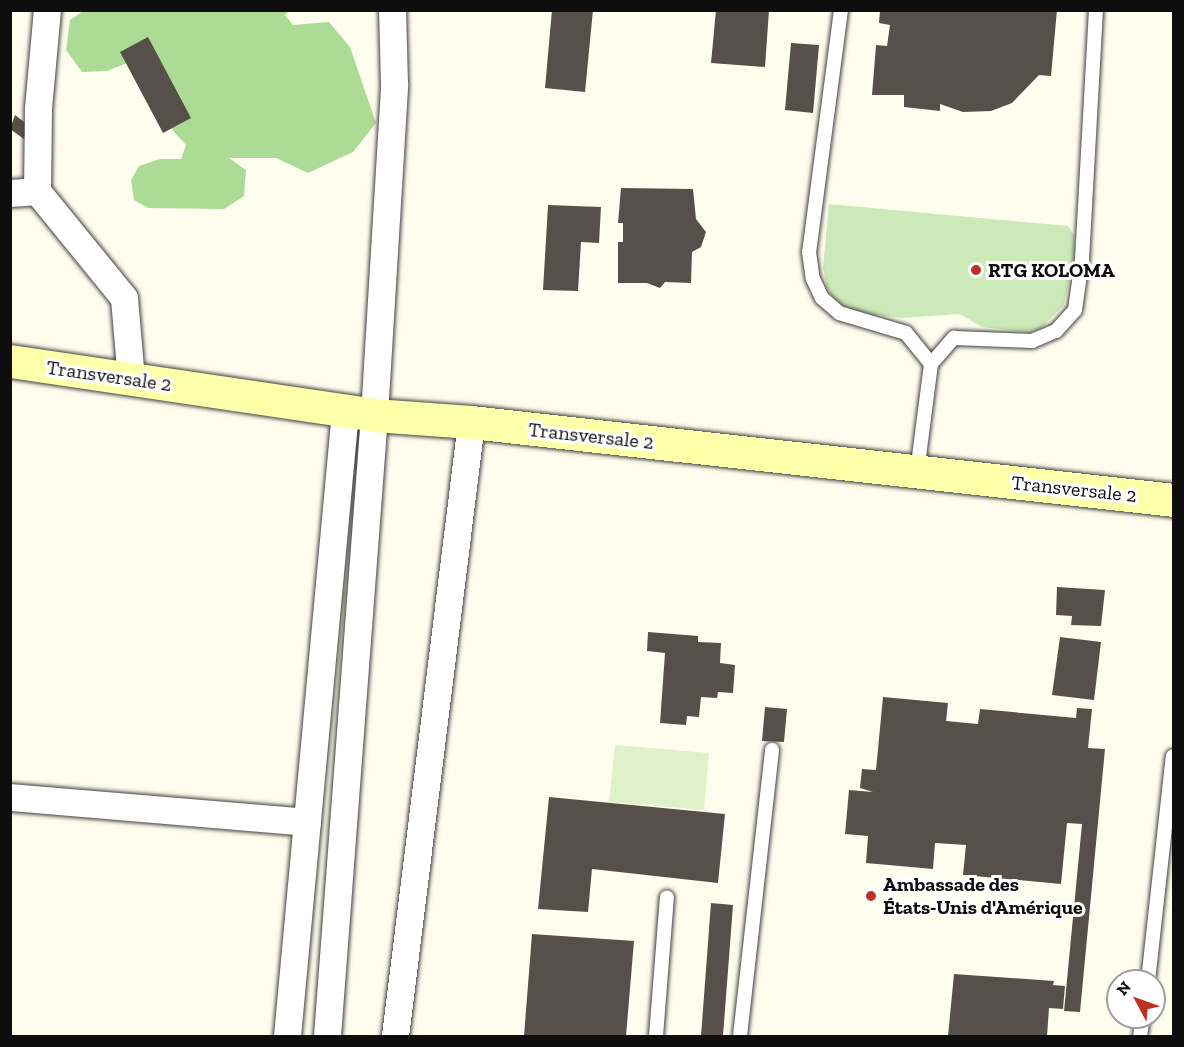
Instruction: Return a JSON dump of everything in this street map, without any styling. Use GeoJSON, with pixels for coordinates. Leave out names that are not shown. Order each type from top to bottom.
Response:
{"type":"FeatureCollection","features":[{"type":"Feature","properties":{"kind":"main road","name":"Transversale 2"},"geometry":{"type":"LineString","coordinates":[[10,361],[359,413],[471,422],[1173,500]]}},
{"type":"Feature","properties":{"kind":"street"},"geometry":{"type":"LineString","coordinates":[[47,10],[38,108],[24,192],[124,298],[131,379]]}},
{"type":"Feature","properties":{"kind":"street"},"geometry":{"type":"LineString","coordinates":[[287,1036],[307,822],[359,413],[394,84],[392,10]]}},
{"type":"Feature","properties":{"kind":"street"},"geometry":{"type":"LineString","coordinates":[[327,1036],[359,413]]}},
{"type":"Feature","properties":{"kind":"street"},"geometry":{"type":"LineString","coordinates":[[395,1036],[471,422]]}},
{"type":"Feature","properties":{"kind":"street"},"geometry":{"type":"LineString","coordinates":[[10,796],[307,822]]}},
{"type":"Feature","properties":{"kind":"lane"},"geometry":{"type":"LineString","coordinates":[[841,10],[809,252],[813,279],[822,298],[839,313],[906,333],[931,364]]}},
{"type":"Feature","properties":{"kind":"lane"},"geometry":{"type":"LineString","coordinates":[[917,472],[931,364],[954,338],[1032,341],[1056,331],[1075,310],[1082,260],[1096,10]]}},
{"type":"Feature","properties":{"kind":"lane"},"geometry":{"type":"LineString","coordinates":[[740,1036],[772,750]]}},
{"type":"Feature","properties":{"kind":"lane"},"geometry":{"type":"LineString","coordinates":[[1149,969],[1173,756]]}},
{"type":"Feature","properties":{"kind":"lane"},"geometry":{"type":"LineString","coordinates":[[656,1036],[667,897]]}},
{"type":"Feature","properties":{"kind":"green space"},"geometry":{"type":"Polygon","coordinates":[[[83,11],[289,11],[285,15],[293,25],[329,22],[350,47],[376,123],[353,152],[308,173],[276,158],[229,158],[246,170],[244,196],[224,209],[148,208],[134,200],[131,180],[139,166],[160,159],[181,159],[186,145],[174,132],[135,60],[107,71],[82,72],[66,50],[70,20],[83,11]]]}},
{"type":"Feature","properties":{"kind":"green space"},"geometry":{"type":"Polygon","coordinates":[[[829,204],[1068,226],[1074,235],[1074,256],[1064,305],[1040,329],[1028,332],[982,327],[960,314],[902,318],[850,312],[837,303],[827,288],[823,268],[829,204]]]}},
{"type":"Feature","properties":{"kind":"green space"},"geometry":{"type":"Polygon","coordinates":[[[615,745],[709,753],[704,810],[609,802],[615,745]]]}},
{"type":"Feature","properties":{"kind":"building"},"geometry":{"type":"Polygon","coordinates":[[[552,10],[593,10],[585,92],[545,88],[552,10]]]}},
{"type":"Feature","properties":{"kind":"building"},"geometry":{"type":"Polygon","coordinates":[[[716,10],[769,10],[765,67],[711,63],[716,10]]]}},
{"type":"Feature","properties":{"kind":"building"},"geometry":{"type":"Polygon","coordinates":[[[880,10],[1057,10],[1051,76],[1039,75],[1012,103],[991,111],[963,112],[940,104],[940,111],[904,107],[904,95],[872,95],[876,45],[887,46],[890,25],[879,23],[880,10]]]}},
{"type":"Feature","properties":{"kind":"building"},"geometry":{"type":"Polygon","coordinates":[[[148,37],[191,118],[163,133],[120,52],[148,37]]]}},
{"type":"Feature","properties":{"kind":"building"},"geometry":{"type":"Polygon","coordinates":[[[791,43],[819,45],[813,113],[785,110],[791,43]]]}},
{"type":"Feature","properties":{"kind":"building"},"geometry":{"type":"Polygon","coordinates":[[[15,115],[32,128],[24,139],[10,129],[15,115]]]}},
{"type":"Feature","properties":{"kind":"building"},"geometry":{"type":"Polygon","coordinates":[[[621,188],[693,189],[696,219],[706,232],[701,247],[692,252],[691,283],[665,282],[660,288],[647,283],[618,283],[618,242],[623,242],[623,223],[618,223],[621,188]]]}},
{"type":"Feature","properties":{"kind":"building"},"geometry":{"type":"Polygon","coordinates":[[[548,205],[601,207],[599,243],[581,242],[578,291],[543,290],[548,205]]]}},
{"type":"Feature","properties":{"kind":"building"},"geometry":{"type":"Polygon","coordinates":[[[1057,587],[1105,590],[1101,626],[1071,625],[1072,616],[1056,615],[1057,587]]]}},
{"type":"Feature","properties":{"kind":"building"},"geometry":{"type":"Polygon","coordinates":[[[648,632],[698,636],[698,642],[721,643],[720,663],[735,665],[733,693],[718,692],[717,698],[701,697],[699,717],[687,716],[686,725],[660,723],[665,653],[647,651],[648,632]]]}},
{"type":"Feature","properties":{"kind":"building"},"geometry":{"type":"Polygon","coordinates":[[[1060,637],[1101,642],[1094,700],[1052,695],[1060,637]]]}},
{"type":"Feature","properties":{"kind":"building"},"geometry":{"type":"Polygon","coordinates":[[[883,697],[948,703],[946,721],[978,724],[980,709],[1076,718],[1077,708],[1092,709],[1088,748],[1105,749],[1080,1012],[1064,1011],[1082,824],[1067,823],[1061,884],[963,875],[966,845],[935,843],[933,869],[866,863],[868,836],[845,834],[849,790],[873,792],[860,788],[862,769],[876,770],[883,697]]]}},
{"type":"Feature","properties":{"kind":"building"},"geometry":{"type":"Polygon","coordinates":[[[765,707],[787,709],[784,742],[762,741],[765,707]]]}},
{"type":"Feature","properties":{"kind":"building"},"geometry":{"type":"Polygon","coordinates":[[[549,797],[725,814],[718,883],[592,869],[588,912],[538,909],[549,797]]]}},
{"type":"Feature","properties":{"kind":"building"},"geometry":{"type":"Polygon","coordinates":[[[711,903],[733,905],[723,1036],[701,1036],[711,903]]]}},
{"type":"Feature","properties":{"kind":"building"},"geometry":{"type":"Polygon","coordinates":[[[532,934],[634,941],[626,1036],[524,1036],[532,934]]]}},
{"type":"Feature","properties":{"kind":"building"},"geometry":{"type":"Polygon","coordinates":[[[954,974],[1054,981],[1053,985],[1065,986],[1063,1009],[1049,1008],[1047,1036],[948,1036],[954,974]]]}},
{"type":"Feature","properties":{"kind":"place","name":"RTG KOLOMA"},"geometry":{"type":"Point","coordinates":[976,270]}},
{"type":"Feature","properties":{"kind":"place","name":"Ambassade des États-Unis d'Amérique"},"geometry":{"type":"Point","coordinates":[871,896]}}]}
